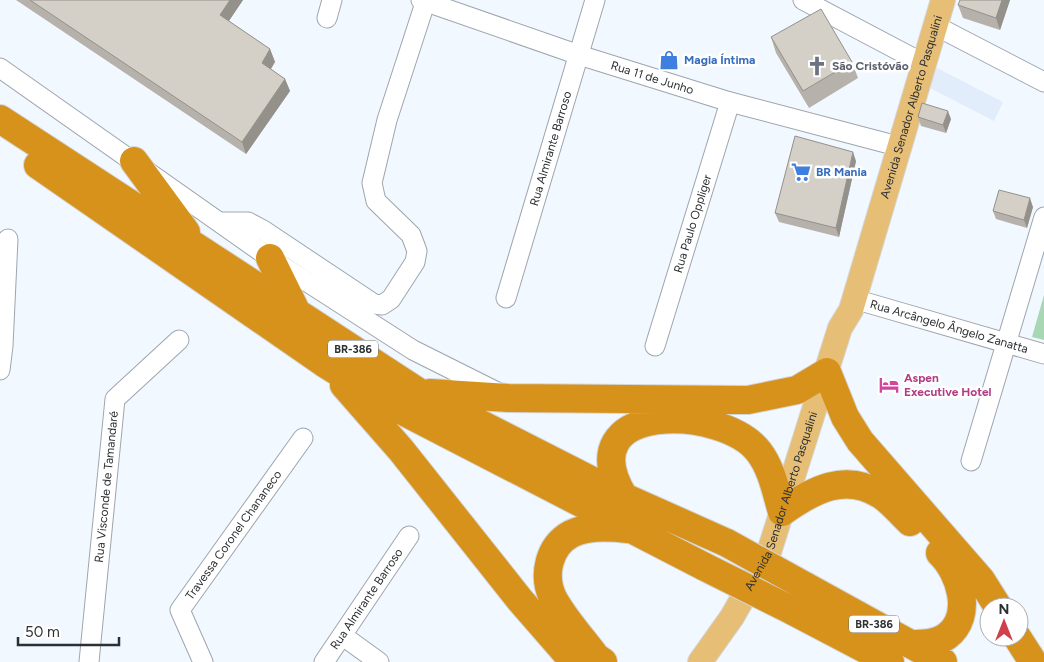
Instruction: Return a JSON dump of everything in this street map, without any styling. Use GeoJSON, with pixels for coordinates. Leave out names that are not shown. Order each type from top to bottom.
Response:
{"type":"FeatureCollection","features":[{"type":"Feature","properties":{"kind":"highway","name":"BR-386"},"geometry":{"type":"LineString","coordinates":[[0,119],[196,245],[420,393],[624,497],[727,543],[805,586],[887,655]]}},
{"type":"Feature","properties":{"kind":"highway","name":"BR-386"},"geometry":{"type":"LineString","coordinates":[[0,139],[324,363],[393,406],[791,610],[887,655],[943,662]]}},
{"type":"Feature","properties":{"kind":"highway"},"geometry":{"type":"LineString","coordinates":[[134,161],[196,245]]}},
{"type":"Feature","properties":{"kind":"highway"},"geometry":{"type":"LineString","coordinates":[[270,258],[296,311]]}},
{"type":"Feature","properties":{"kind":"highway"},"geometry":{"type":"LineString","coordinates":[[324,363],[400,450],[520,600],[574,662]]}},
{"type":"Feature","properties":{"kind":"highway"},"geometry":{"type":"LineString","coordinates":[[420,393],[508,398],[748,400],[797,390],[827,372],[845,417],[860,441],[981,580],[992,597]]}},
{"type":"Feature","properties":{"kind":"highway"},"geometry":{"type":"LineString","coordinates":[[624,497],[615,482],[612,470],[611,458],[614,447],[622,434],[633,426],[648,421],[668,418],[712,425],[746,439],[758,450],[768,467],[782,512],[807,494],[837,484],[864,486],[883,496],[949,561],[958,580],[962,608],[960,620],[947,637],[934,643],[887,655]]}},
{"type":"Feature","properties":{"kind":"highway"},"geometry":{"type":"LineString","coordinates":[[603,662],[596,657],[553,598],[547,582],[548,563],[552,552],[572,534],[596,528],[634,529]]}},
{"type":"Feature","properties":{"kind":"highway"},"geometry":{"type":"LineString","coordinates":[[1023,647],[1033,662]]}},
{"type":"Feature","properties":{"kind":"main road","name":"Avenida Senador Alberto Pasqualini"},"geometry":{"type":"LineString","coordinates":[[840,328],[840,298],[928,0]]}},
{"type":"Feature","properties":{"kind":"main road","name":"Avenida Senador Alberto Pasqualini"},"geometry":{"type":"LineString","coordinates":[[700,662],[732,617],[769,552],[840,328],[851,310],[943,0]]}},
{"type":"Feature","properties":{"kind":"street"},"geometry":{"type":"LineString","coordinates":[[327,18],[332,0]]}},
{"type":"Feature","properties":{"kind":"street","name":"Rua Almirante Barroso"},"geometry":{"type":"LineString","coordinates":[[506,298],[595,0]]}},
{"type":"Feature","properties":{"kind":"street"},"geometry":{"type":"LineString","coordinates":[[803,0],[911,57]]}},
{"type":"Feature","properties":{"kind":"street"},"geometry":{"type":"LineString","coordinates":[[220,222],[234,220],[248,222],[374,304],[382,305],[392,299],[415,262],[417,251],[411,235],[376,201],[372,183],[376,161],[424,1]]}},
{"type":"Feature","properties":{"kind":"street","name":"Rua 11 de Junho"},"geometry":{"type":"LineString","coordinates":[[424,1],[579,55],[730,102],[886,143]]}},
{"type":"Feature","properties":{"kind":"street"},"geometry":{"type":"LineString","coordinates":[[936,26],[1044,82]]}},
{"type":"Feature","properties":{"kind":"street"},"geometry":{"type":"LineString","coordinates":[[0,68],[270,258],[413,350],[508,398]]}},
{"type":"Feature","properties":{"kind":"street","name":"Rua Paulo Oppliger"},"geometry":{"type":"LineString","coordinates":[[656,346],[730,102]]}},
{"type":"Feature","properties":{"kind":"street"},"geometry":{"type":"LineString","coordinates":[[971,461],[1044,217]]}},
{"type":"Feature","properties":{"kind":"street"},"geometry":{"type":"LineString","coordinates":[[0,370],[3,346],[8,239]]}},
{"type":"Feature","properties":{"kind":"street","name":"Rua Arcângelo Ângelo Zanatta"},"geometry":{"type":"LineString","coordinates":[[854,299],[1044,354]]}},
{"type":"Feature","properties":{"kind":"street","name":"Rua Visconde de Tamandaré"},"geometry":{"type":"LineString","coordinates":[[88,662],[115,399],[179,340]]}},
{"type":"Feature","properties":{"kind":"street","name":"Travessa Coronel Chananeco"},"geometry":{"type":"LineString","coordinates":[[203,662],[180,610],[303,438]]}},
{"type":"Feature","properties":{"kind":"street","name":"Rua Almirante Barroso"},"geometry":{"type":"LineString","coordinates":[[324,662],[409,536]]}},
{"type":"Feature","properties":{"kind":"street"},"geometry":{"type":"LineString","coordinates":[[343,636],[379,662]]}},
{"type":"Feature","properties":{"kind":"shaded area"},"geometry":{"type":"Polygon","coordinates":[[[937,68],[1003,102],[994,121],[928,87],[937,68]]]}},
{"type":"Feature","properties":{"kind":"green space"},"geometry":{"type":"Polygon","coordinates":[[[1044,295],[1044,340],[1032,337],[1044,295]]]}},
{"type":"Feature","properties":{"kind":"building"},"geometry":{"type":"Polygon","coordinates":[[[30,0],[230,0],[220,15],[270,49],[262,63],[285,79],[242,142],[30,0]]]}},
{"type":"Feature","properties":{"kind":"building"},"geometry":{"type":"Polygon","coordinates":[[[960,0],[1002,0],[996,18],[958,5],[960,0]]]}},
{"type":"Feature","properties":{"kind":"building","name":"São Cristóvão"},"geometry":{"type":"Polygon","coordinates":[[[821,9],[852,62],[803,91],[771,37],[821,9]]]}},
{"type":"Feature","properties":{"kind":"building"},"geometry":{"type":"Polygon","coordinates":[[[922,103],[948,111],[943,125],[918,117],[922,103]]]}},
{"type":"Feature","properties":{"kind":"building"},"geometry":{"type":"Polygon","coordinates":[[[795,136],[853,152],[836,228],[775,213],[795,136]]]}},
{"type":"Feature","properties":{"kind":"building"},"geometry":{"type":"Polygon","coordinates":[[[999,190],[1030,198],[1024,220],[993,211],[999,190]]]}},
{"type":"Feature","properties":{"kind":"place","name":"Magia Íntima"},"geometry":{"type":"Point","coordinates":[669,60]}},
{"type":"Feature","properties":{"kind":"place","name":"São Cristóvão"},"geometry":{"type":"Point","coordinates":[817,66]}},
{"type":"Feature","properties":{"kind":"place","name":"BR Mania"},"geometry":{"type":"Point","coordinates":[801,172]}},
{"type":"Feature","properties":{"kind":"place","name":"Aspen Executive Hotel"},"geometry":{"type":"Point","coordinates":[889,385]}}]}
